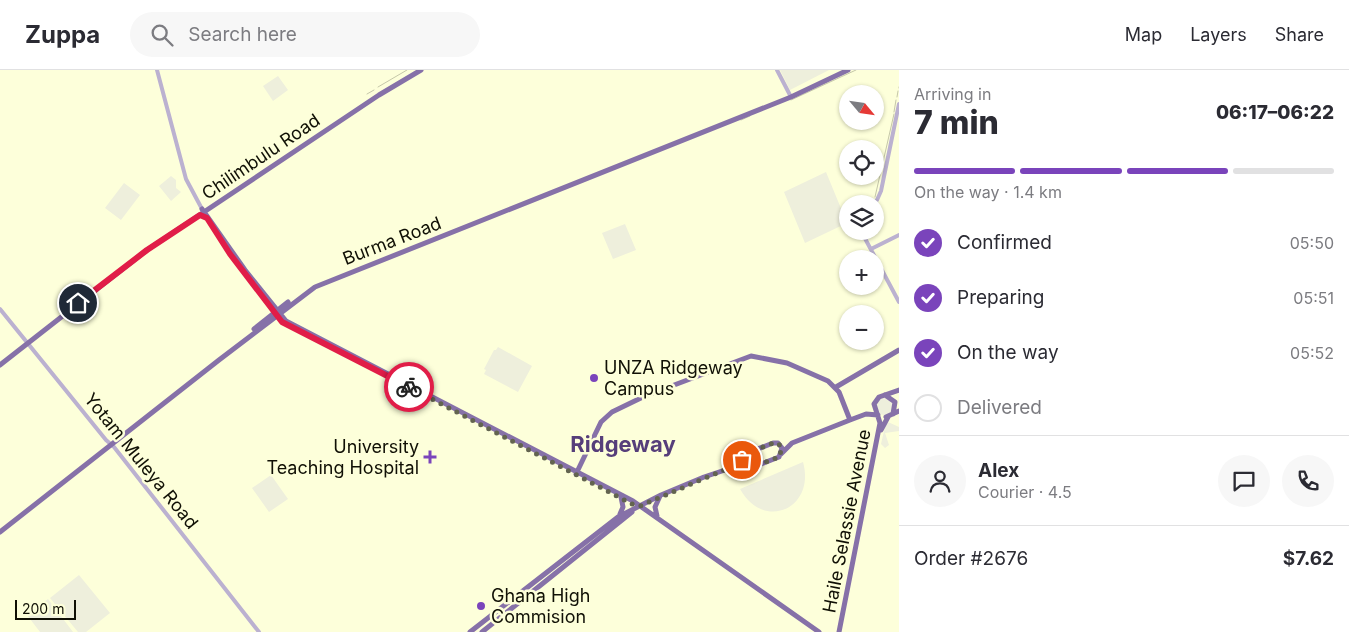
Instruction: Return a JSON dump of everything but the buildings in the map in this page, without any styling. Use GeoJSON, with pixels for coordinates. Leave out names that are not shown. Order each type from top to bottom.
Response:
{"type":"FeatureCollection","features":[{"type":"Feature","properties":{"kind":"main road","name":"Chilimbulu Road"},"geometry":{"type":"LineString","coordinates":[[204,212],[336,120],[416,70]]}},
{"type":"Feature","properties":{"kind":"main road","name":"Chilimbulu Road"},"geometry":{"type":"LineString","coordinates":[[0,363],[135,255],[204,212],[376,97],[422,70]]}},
{"type":"Feature","properties":{"kind":"main road","name":"Burma Road"},"geometry":{"type":"LineString","coordinates":[[791,96],[841,70]]}},
{"type":"Feature","properties":{"kind":"main road","name":"Burma Road"},"geometry":{"type":"LineString","coordinates":[[0,532],[268,320],[277,309],[329,278],[791,96],[848,70]]}},
{"type":"Feature","properties":{"kind":"main road"},"geometry":{"type":"LineString","coordinates":[[204,212],[238,261],[285,321]]}},
{"type":"Feature","properties":{"kind":"main road"},"geometry":{"type":"LineString","coordinates":[[268,320],[277,309]]}},
{"type":"Feature","properties":{"kind":"main road"},"geometry":{"type":"LineString","coordinates":[[268,320],[285,321],[640,506],[819,632]]}},
{"type":"Feature","properties":{"kind":"main road"},"geometry":{"type":"LineString","coordinates":[[836,387],[899,350]]}},
{"type":"Feature","properties":{"kind":"main road"},"geometry":{"type":"LineString","coordinates":[[577,472],[601,422],[612,412],[734,361],[751,356],[787,363],[828,381],[836,387],[850,420]]}},
{"type":"Feature","properties":{"kind":"main road"},"geometry":{"type":"LineString","coordinates":[[828,381],[842,382]]}},
{"type":"Feature","properties":{"kind":"main road"},"geometry":{"type":"LineString","coordinates":[[866,414],[877,399],[899,390]]}},
{"type":"Feature","properties":{"kind":"main road"},"geometry":{"type":"LineString","coordinates":[[885,395],[896,402],[896,410],[891,416]]}},
{"type":"Feature","properties":{"kind":"main road"},"geometry":{"type":"LineString","coordinates":[[874,404],[879,415]]}},
{"type":"Feature","properties":{"kind":"main road"},"geometry":{"type":"LineString","coordinates":[[470,632],[618,517],[661,495],[734,467],[748,468],[781,454],[792,444],[866,414],[891,416],[899,412]]}},
{"type":"Feature","properties":{"kind":"main road","name":"Haile Selassie Avenue"},"geometry":{"type":"LineString","coordinates":[[840,632],[879,428],[879,415]]}},
{"type":"Feature","properties":{"kind":"main road","name":"Haile Selassie Avenue"},"geometry":{"type":"LineString","coordinates":[[840,632],[882,428],[891,416]]}},
{"type":"Feature","properties":{"kind":"main road"},"geometry":{"type":"LineString","coordinates":[[734,467],[748,453],[773,443],[792,444]]}},
{"type":"Feature","properties":{"kind":"main road"},"geometry":{"type":"LineString","coordinates":[[778,443],[782,448],[781,454]]}},
{"type":"Feature","properties":{"kind":"main road","name":"Burma Road"},"geometry":{"type":"LineString","coordinates":[[0,528],[110,444]]}},
{"type":"Feature","properties":{"kind":"main road"},"geometry":{"type":"LineString","coordinates":[[743,457],[743,464],[748,468]]}},
{"type":"Feature","properties":{"kind":"main road"},"geometry":{"type":"LineString","coordinates":[[577,472],[640,506]]}},
{"type":"Feature","properties":{"kind":"main road"},"geometry":{"type":"LineString","coordinates":[[657,517],[654,507],[661,495]]}},
{"type":"Feature","properties":{"kind":"main road"},"geometry":{"type":"LineString","coordinates":[[618,517],[623,509],[621,497]]}},
{"type":"Feature","properties":{"kind":"main road"},"geometry":{"type":"LineString","coordinates":[[482,632],[640,506]]}},
{"type":"Feature","properties":{"kind":"main road"},"geometry":{"type":"LineString","coordinates":[[562,560],[567,566]]}},
{"type":"Feature","properties":{"kind":"street"},"geometry":{"type":"LineString","coordinates":[[157,70],[186,179],[204,212]]}},
{"type":"Feature","properties":{"kind":"street"},"geometry":{"type":"LineString","coordinates":[[777,70],[791,96]]}},
{"type":"Feature","properties":{"kind":"street"},"geometry":{"type":"LineString","coordinates":[[880,195],[899,104]]}},
{"type":"Feature","properties":{"kind":"street"},"geometry":{"type":"LineString","coordinates":[[871,249],[899,235]]}},
{"type":"Feature","properties":{"kind":"street"},"geometry":{"type":"LineString","coordinates":[[866,240],[899,302]]}},
{"type":"Feature","properties":{"kind":"street","name":"Yotam Muleya Road"},"geometry":{"type":"LineString","coordinates":[[0,309],[259,632]]}},
{"type":"Feature","properties":{"kind":"green space"},"geometry":{"type":"Polygon","coordinates":[[[780,70],[829,70],[790,90],[780,70]]]}},
{"type":"Feature","properties":{"kind":"green space"},"geometry":{"type":"Polygon","coordinates":[[[278,76],[288,90],[273,101],[263,86],[278,76]]]}},
{"type":"Feature","properties":{"kind":"green space"},"geometry":{"type":"Polygon","coordinates":[[[826,172],[839,204],[839,227],[805,243],[784,192],[826,172]]]}},
{"type":"Feature","properties":{"kind":"green space"},"geometry":{"type":"Polygon","coordinates":[[[171,176],[176,180],[176,188],[181,192],[171,201],[159,186],[171,176]]]}},
{"type":"Feature","properties":{"kind":"green space"},"geometry":{"type":"Polygon","coordinates":[[[124,183],[140,195],[121,220],[105,208],[124,183]]]}},
{"type":"Feature","properties":{"kind":"green space"},"geometry":{"type":"Polygon","coordinates":[[[625,224],[636,250],[613,259],[602,233],[625,224]]]}},
{"type":"Feature","properties":{"kind":"green space"},"geometry":{"type":"Polygon","coordinates":[[[498,347],[532,366],[518,392],[484,374],[486,370],[484,369],[494,350],[498,347]]]}},
{"type":"Feature","properties":{"kind":"green space"},"geometry":{"type":"Polygon","coordinates":[[[884,397],[890,400],[893,406],[890,412],[884,415],[878,412],[875,406],[878,400],[884,397]]]}},
{"type":"Feature","properties":{"kind":"green space"},"geometry":{"type":"Polygon","coordinates":[[[888,422],[899,427],[899,431],[885,433],[889,445],[885,448],[881,444],[888,422]]]}},
{"type":"Feature","properties":{"kind":"green space"},"geometry":{"type":"Polygon","coordinates":[[[803,462],[805,478],[802,492],[795,502],[785,509],[774,511],[762,509],[750,502],[740,489],[803,462]]]}},
{"type":"Feature","properties":{"kind":"green space"},"geometry":{"type":"Polygon","coordinates":[[[271,475],[288,499],[269,512],[252,488],[271,475]]]}},
{"type":"Feature","properties":{"kind":"green space"},"geometry":{"type":"Polygon","coordinates":[[[79,575],[110,613],[86,632],[78,632],[50,598],[79,575]]]}},
{"type":"Feature","properties":{"kind":"green space"},"geometry":{"type":"Polygon","coordinates":[[[48,599],[73,632],[40,632],[27,615],[48,599]]]}},
{"type":"Feature","properties":{"kind":"waterway"},"geometry":{"type":"LineString","coordinates":[[378,87],[407,70]]}},
{"type":"Feature","properties":{"kind":"waterway"},"geometry":{"type":"LineString","coordinates":[[791,100],[856,70]]}},
{"type":"Feature","properties":{"kind":"waterway"},"geometry":{"type":"LineString","coordinates":[[367,94],[374,90]]}},
{"type":"Feature","properties":{"kind":"waterway"},"geometry":{"type":"LineString","coordinates":[[897,97],[898,91]]}},
{"type":"Feature","properties":{"kind":"waterway"},"geometry":{"type":"LineString","coordinates":[[894,112],[896,100]]}},
{"type":"Feature","properties":{"kind":"waterway"},"geometry":{"type":"LineString","coordinates":[[875,195],[894,114]]}},
{"type":"Feature","properties":{"kind":"waterway"},"geometry":{"type":"LineString","coordinates":[[741,120],[750,116]]}},
{"type":"Feature","properties":{"kind":"way so far"},"geometry":{"type":"LineString","coordinates":[[409,387],[632,504],[640,506],[704,477],[737,466],[751,468],[779,457],[782,448],[776,442],[745,454],[742,460]]}},
{"type":"Feature","properties":{"kind":"place","name":"UNZA Ridgeway Campus"},"geometry":{"type":"Point","coordinates":[594,378]}},
{"type":"Feature","properties":{"kind":"place","name":"University Teaching Hospital"},"geometry":{"type":"Point","coordinates":[430,457]}},
{"type":"Feature","properties":{"kind":"place","name":"Ghana High Commision"},"geometry":{"type":"Point","coordinates":[481,606]}},
{"type":"Feature","properties":{"kind":"district","name":"Ridgeway"},"geometry":{"type":"Point","coordinates":[623,444]}},
{"type":"Feature","properties":{"kind":"route"},"geometry":{"type":"LineString","coordinates":[[78,303],[147,250],[200,215],[207,218],[230,254],[282,322],[409,387]]}}]}
